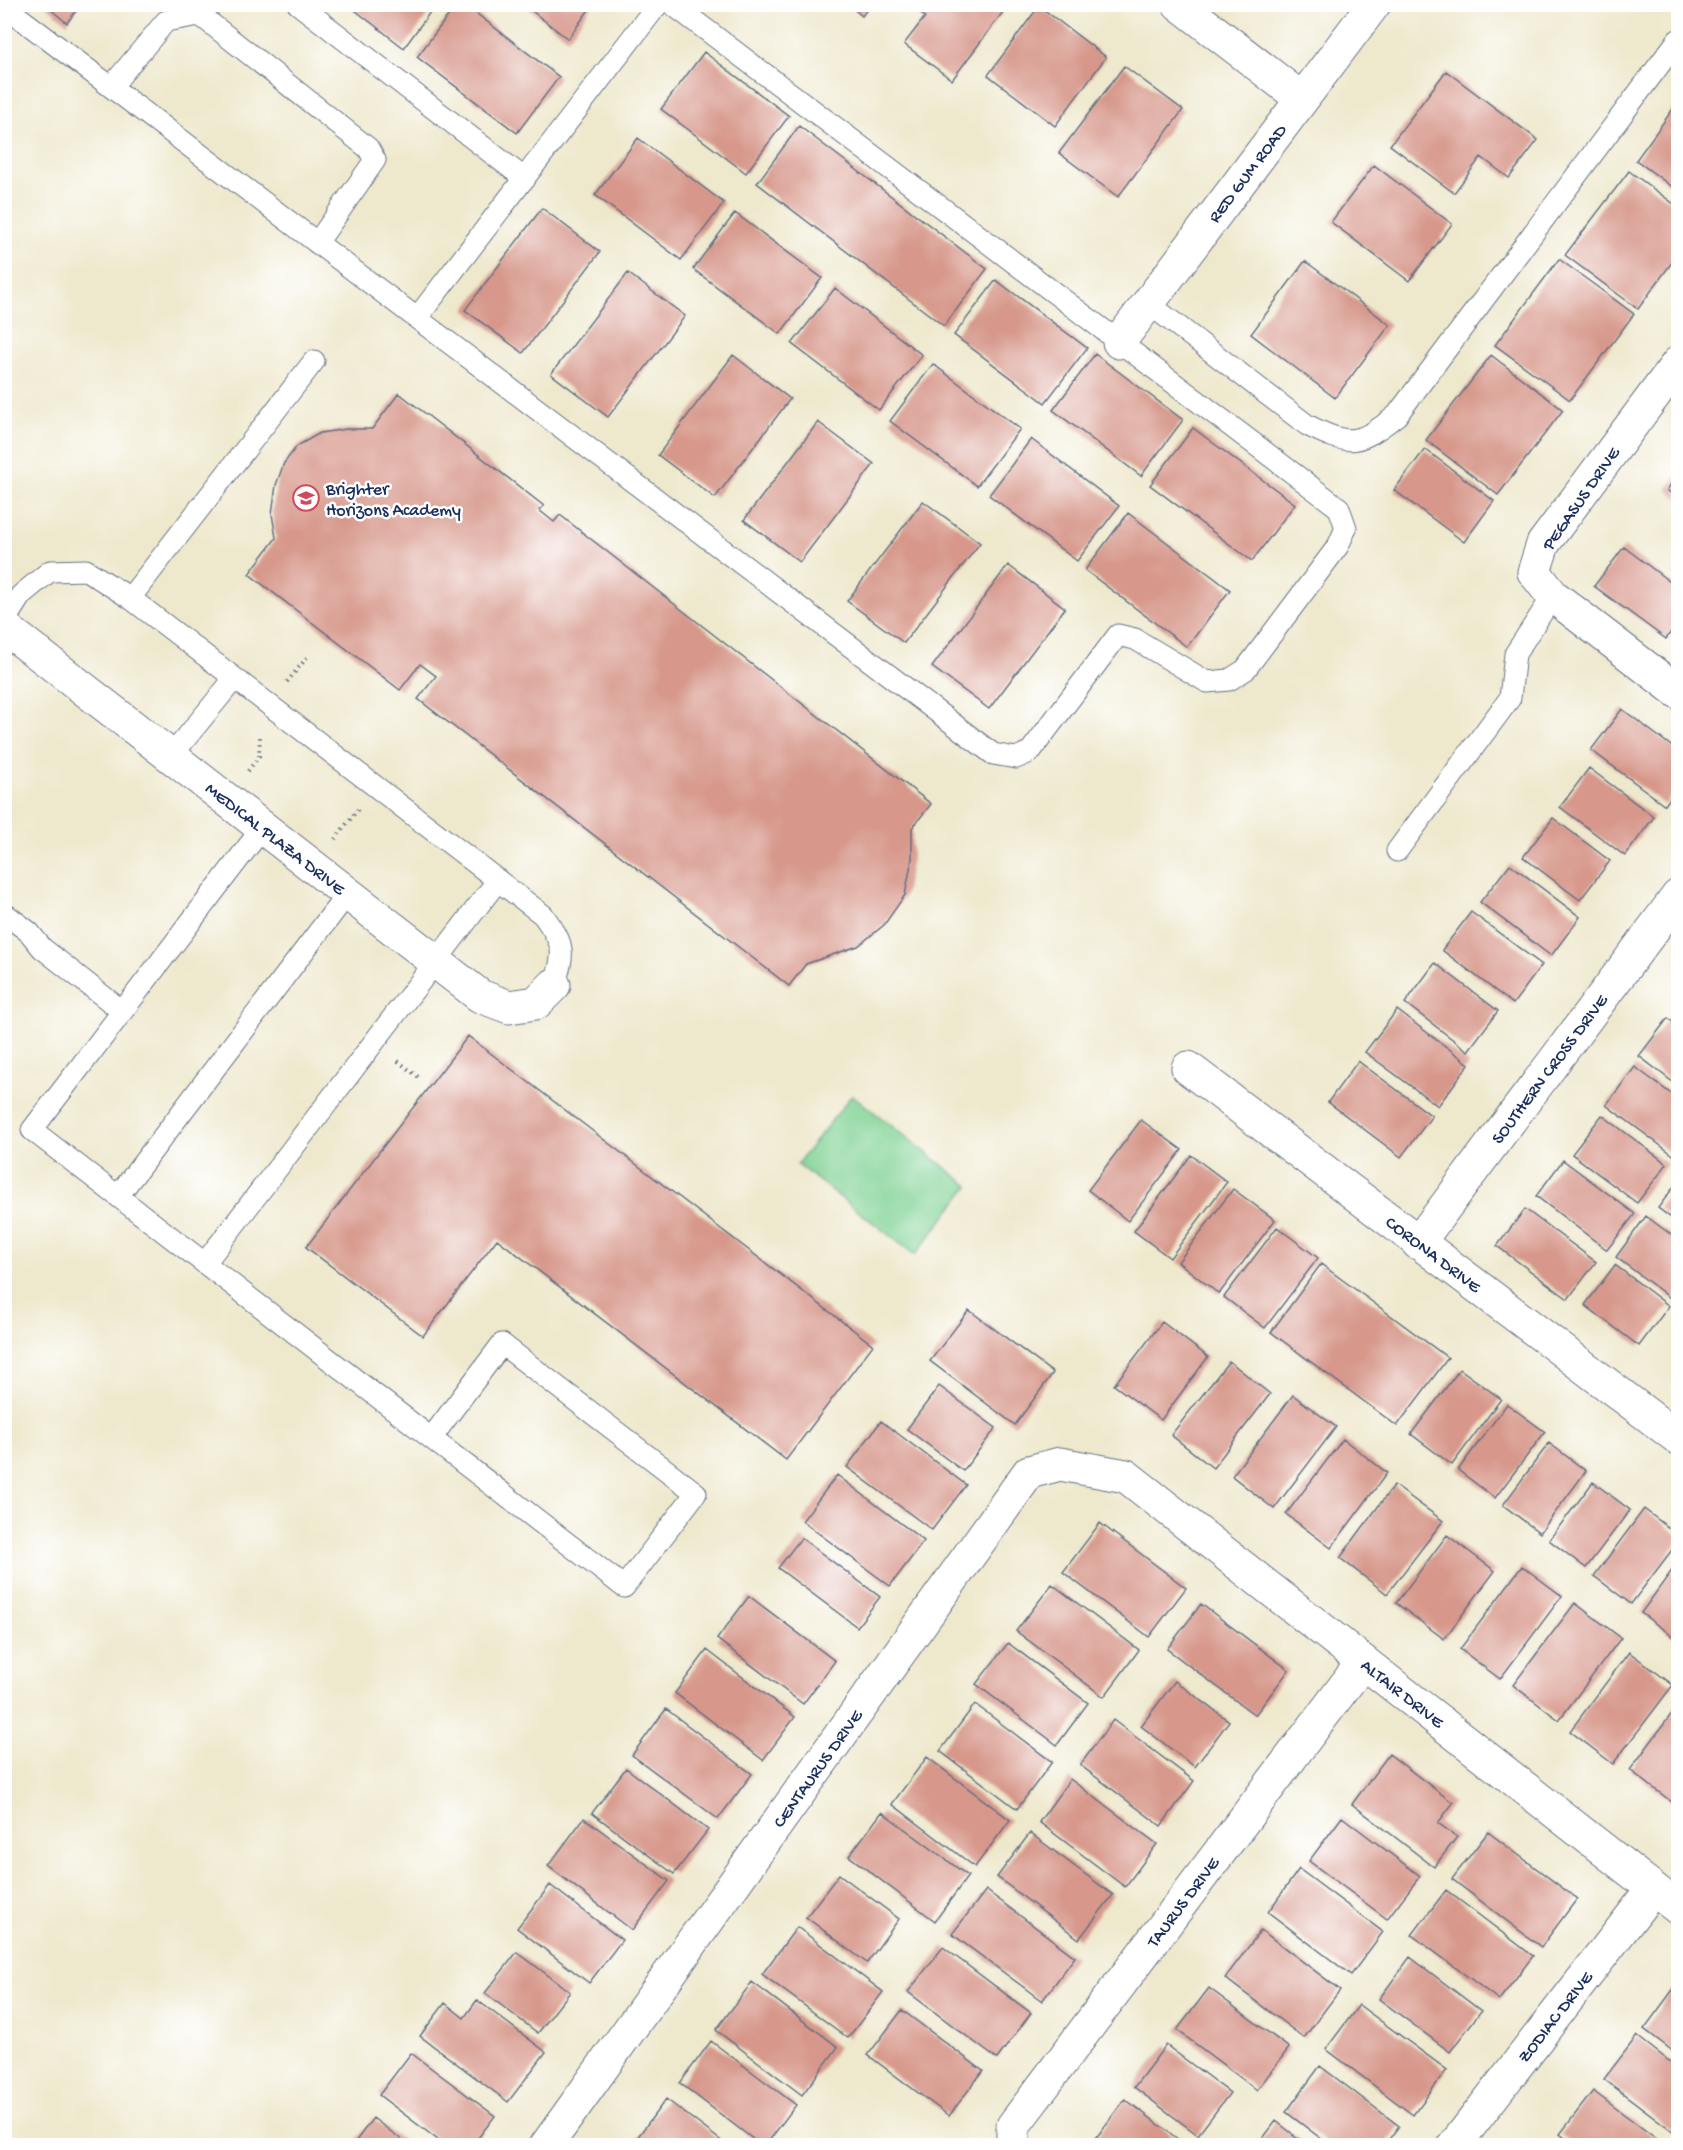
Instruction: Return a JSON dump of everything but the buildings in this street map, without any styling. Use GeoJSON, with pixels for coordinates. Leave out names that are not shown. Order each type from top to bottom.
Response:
{"type":"FeatureCollection","features":[{"type":"Feature","properties":{"kind":"street"},"geometry":{"type":"LineString","coordinates":[[1179,4],[1302,99]]}},
{"type":"Feature","properties":{"kind":"street","name":"RED GUM ROAD"},"geometry":{"type":"LineString","coordinates":[[1119,342],[1374,4]]}},
{"type":"Feature","properties":{"kind":"street","name":"PEGASUS DRIVE"},"geometry":{"type":"LineString","coordinates":[[1678,363],[1543,544],[1534,572],[1553,596],[1678,692]]}},
{"type":"Feature","properties":{"kind":"street","name":"MEDICAL PLAZA DRIVE"},"geometry":{"type":"LineString","coordinates":[[4,627],[480,996],[509,1007],[536,1003],[554,985]]}},
{"type":"Feature","properties":{"kind":"street","name":"SOUTHERN CROSS DRIVE"},"geometry":{"type":"LineString","coordinates":[[1418,1243],[1678,896]]}},
{"type":"Feature","properties":{"kind":"street","name":"CORONA DRIVE"},"geometry":{"type":"LineString","coordinates":[[1188,1068],[1418,1243],[1677,1433]]}},
{"type":"Feature","properties":{"kind":"street","name":"CENTAURUS DRIVE"},"geometry":{"type":"LineString","coordinates":[[560,2139],[1029,1472],[1060,1464],[1126,1476]]}},
{"type":"Feature","properties":{"kind":"street","name":"ALTAIR DRIVE"},"geometry":{"type":"LineString","coordinates":[[1126,1476],[1666,1898]]}},
{"type":"Feature","properties":{"kind":"street","name":"TAURUS DRIVE"},"geometry":{"type":"LineString","coordinates":[[1010,2145],[1013,2141],[1013,2126],[1363,1662]]}},
{"type":"Feature","properties":{"kind":"street","name":"ZODIAC DRIVE"},"geometry":{"type":"LineString","coordinates":[[1454,2145],[1666,1898]]}},
{"type":"Feature","properties":{"kind":"lane"},"geometry":{"type":"LineString","coordinates":[[298,4],[525,179]]}},
{"type":"Feature","properties":{"kind":"lane"},"geometry":{"type":"LineString","coordinates":[[417,318],[658,4]]}},
{"type":"Feature","properties":{"kind":"lane"},"geometry":{"type":"LineString","coordinates":[[4,6],[993,754],[1016,758],[1030,752],[1118,635],[1135,639],[1207,682],[1229,680],[1245,670],[1338,546],[1346,528],[1340,508],[672,4]]}},
{"type":"Feature","properties":{"kind":"lane"},"geometry":{"type":"LineString","coordinates":[[111,87],[166,21],[200,15],[368,148],[375,160],[317,243]]}},
{"type":"Feature","properties":{"kind":"lane"},"geometry":{"type":"LineString","coordinates":[[1148,303],[1307,425],[1334,439],[1354,440],[1374,433],[1397,415],[1678,40]]}},
{"type":"Feature","properties":{"kind":"lane"},"geometry":{"type":"LineString","coordinates":[[130,598],[314,361]]}},
{"type":"Feature","properties":{"kind":"lane"},"geometry":{"type":"LineString","coordinates":[[4,622],[21,595],[51,571],[86,570],[130,598],[543,915],[557,935],[563,960],[554,985]]}},
{"type":"Feature","properties":{"kind":"lane"},"geometry":{"type":"LineString","coordinates":[[1397,850],[1510,698],[1515,654],[1553,596]]}},
{"type":"Feature","properties":{"kind":"lane"},"geometry":{"type":"LineString","coordinates":[[172,755],[234,679]]}},
{"type":"Feature","properties":{"kind":"lane"},"geometry":{"type":"LineString","coordinates":[[263,827],[32,1130],[624,1587],[696,1493],[502,1344],[432,1437]]}},
{"type":"Feature","properties":{"kind":"lane"},"geometry":{"type":"LineString","coordinates":[[205,1263],[498,880]]}},
{"type":"Feature","properties":{"kind":"lane"},"geometry":{"type":"LineString","coordinates":[[118,1196],[348,893]]}},
{"type":"Feature","properties":{"kind":"lane"},"geometry":{"type":"LineString","coordinates":[[4,913],[29,932],[42,948],[122,1011]]}},
{"type":"Feature","properties":{"kind":"path"},"geometry":{"type":"LineString","coordinates":[[281,689],[309,655]]}},
{"type":"Feature","properties":{"kind":"path"},"geometry":{"type":"LineString","coordinates":[[246,774],[259,756],[259,738],[264,732]]}},
{"type":"Feature","properties":{"kind":"path"},"geometry":{"type":"LineString","coordinates":[[331,844],[351,816]]}},
{"type":"Feature","properties":{"kind":"path"},"geometry":{"type":"LineString","coordinates":[[390,1055],[421,1079]]}},
{"type":"Feature","properties":{"kind":"green space"},"geometry":{"type":"Polygon","coordinates":[[[852,1095],[969,1186],[915,1255],[797,1164],[852,1095]]]}},
{"type":"Feature","properties":{"kind":"place","name":"Brighter Horizons Academy"},"geometry":{"type":"Point","coordinates":[306,498]}}]}
